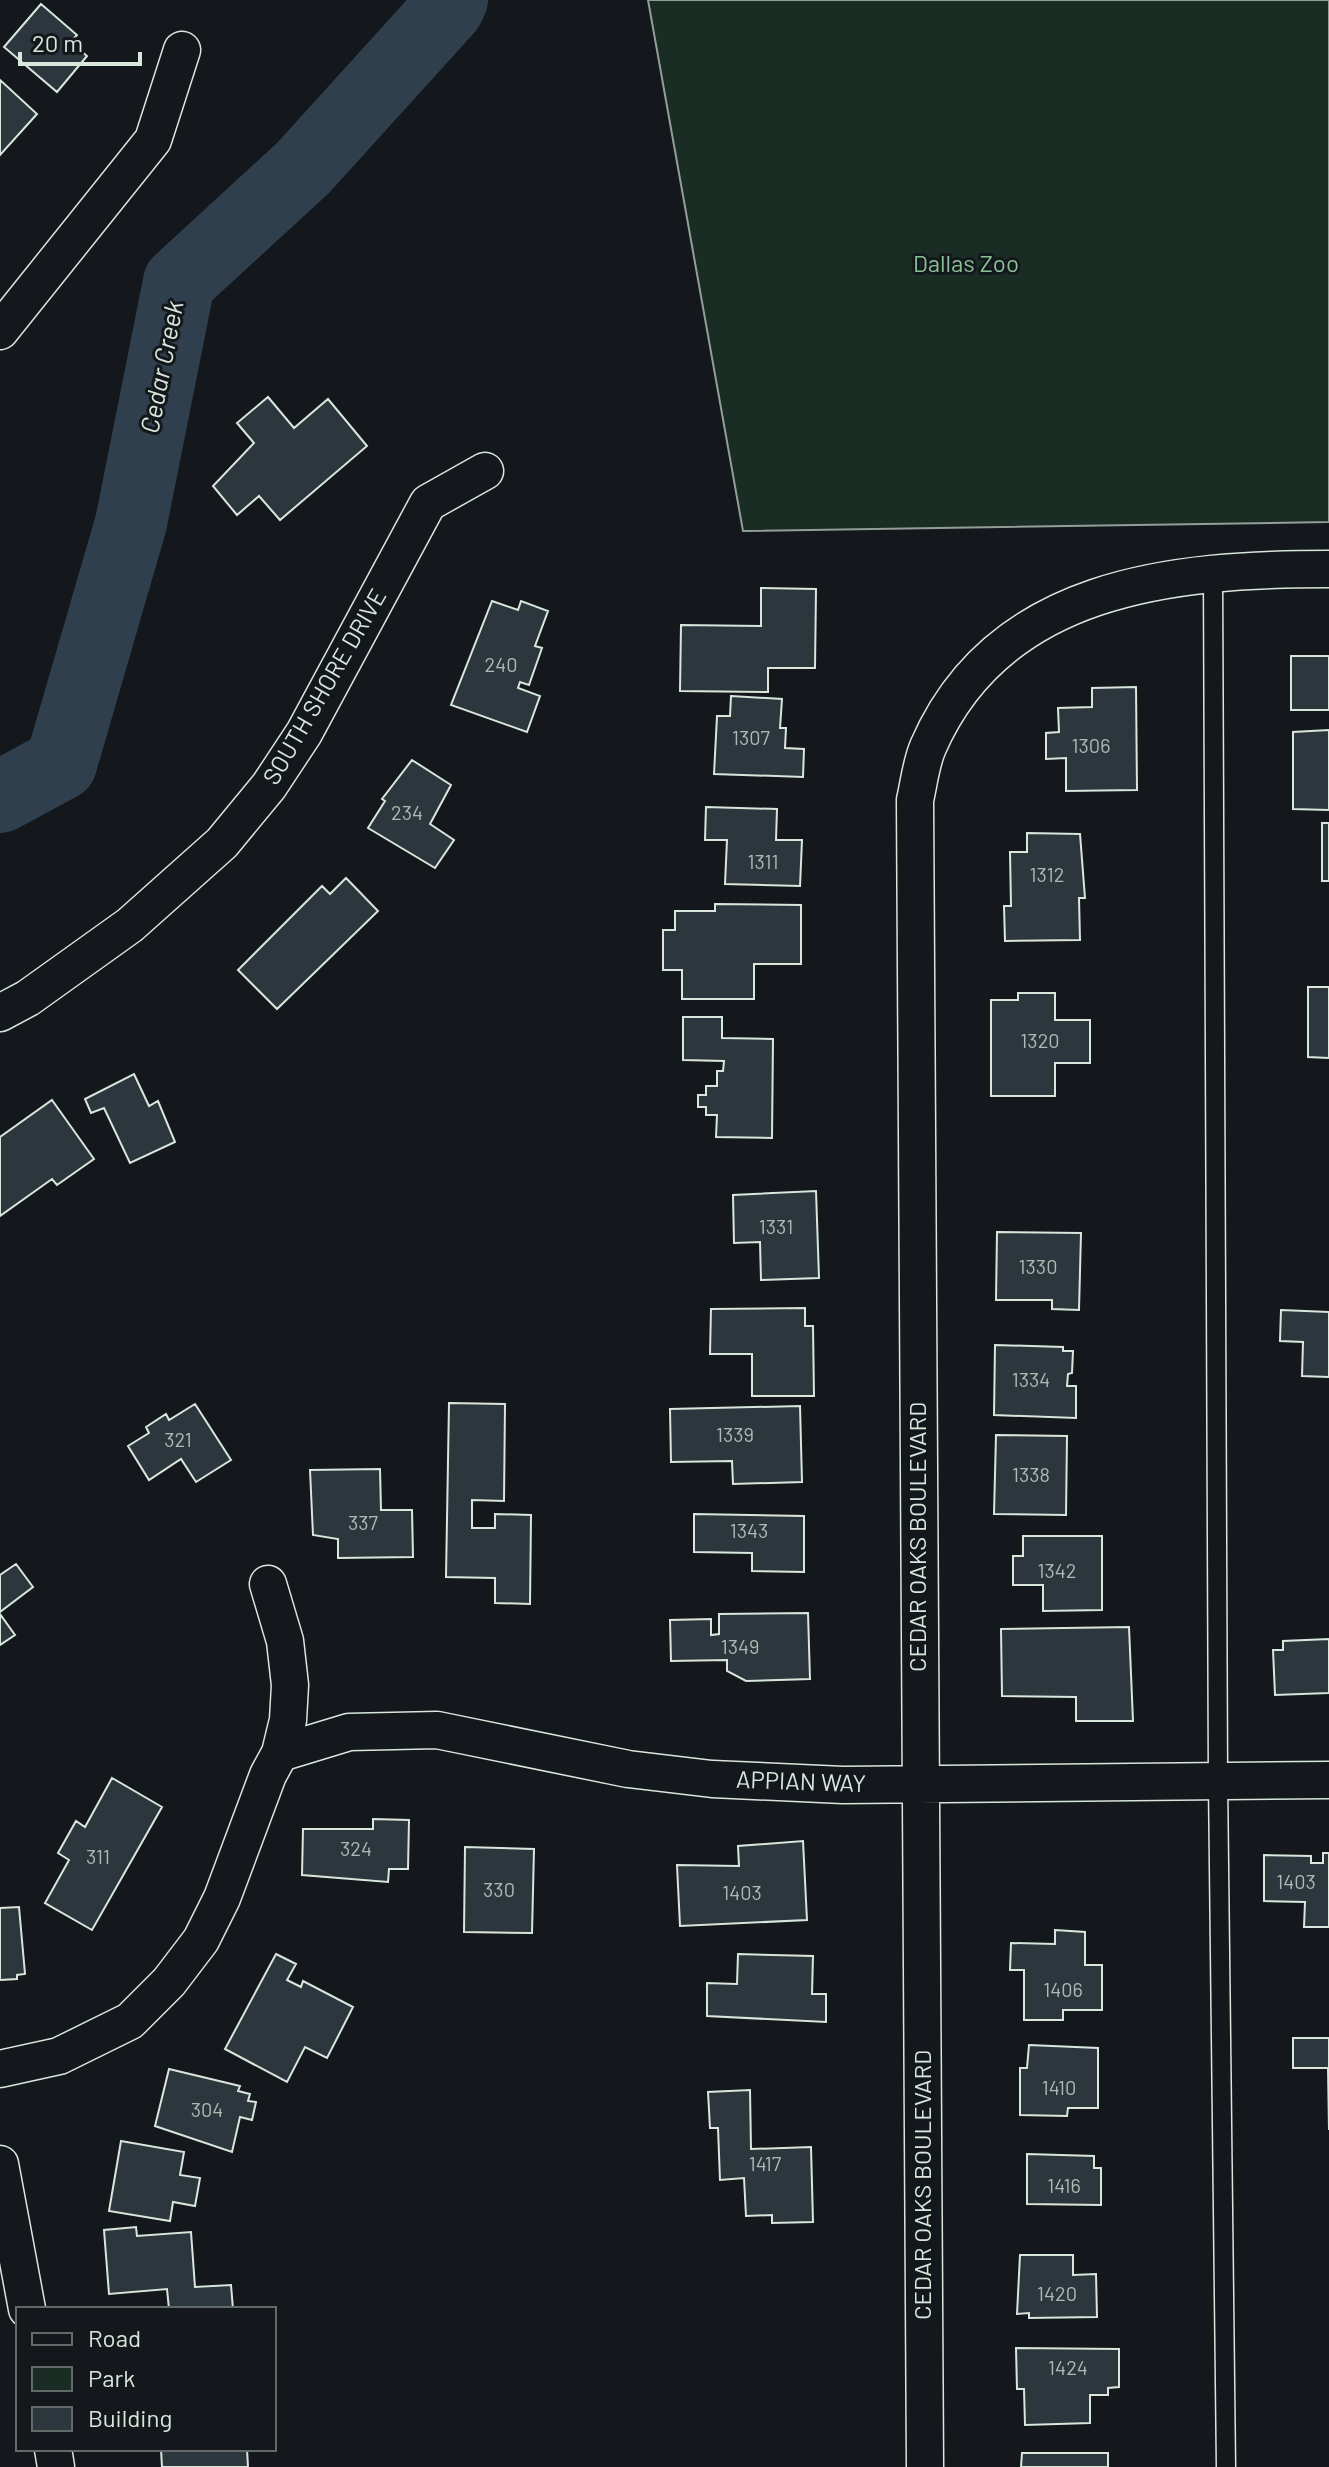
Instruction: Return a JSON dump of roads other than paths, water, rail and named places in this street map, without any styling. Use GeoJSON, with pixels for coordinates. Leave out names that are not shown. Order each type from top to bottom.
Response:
{"type":"FeatureCollection","features":[{"type":"Feature","properties":{"kind":"street"},"geometry":{"type":"LineString","coordinates":[[0,331],[153,140],[182,50]]}},
{"type":"Feature","properties":{"kind":"street","name":"SOUTH SHORE DRIVE"},"geometry":{"type":"LineString","coordinates":[[0,1013],[28,998],[130,925],[222,843],[269,786],[304,733],[428,503],[485,471]]}},
{"type":"Feature","properties":{"kind":"street","name":"CEDAR OAKS BOULEVARD"},"geometry":{"type":"LineString","coordinates":[[925,2467],[915,800],[927,749],[958,692],[1011,638],[1059,611],[1122,587],[1213,574],[1329,569]]}},
{"type":"Feature","properties":{"kind":"street"},"geometry":{"type":"LineString","coordinates":[[0,2069],[59,2056],[130,2021],[169,1982],[201,1940],[222,1898],[268,1775],[280,1753],[288,1720],[290,1685],[285,1641],[268,1584]]}},
{"type":"Feature","properties":{"kind":"street","name":"APPIAN WAY"},"geometry":{"type":"LineString","coordinates":[[280,1753],[349,1732],[437,1730],[628,1769],[712,1779],[919,1785],[1329,1780]]}},
{"type":"Feature","properties":{"kind":"street"},"geometry":{"type":"LineString","coordinates":[[0,2164],[27,2307]]}},
{"type":"Feature","properties":{"kind":"lane"},"geometry":{"type":"LineString","coordinates":[[1213,574],[1218,1780],[1226,2467]]}},
{"type":"Feature","properties":{"kind":"waterway","name":"Cedar Creek"},"geometry":{"type":"LineString","coordinates":[[0,797],[61,764],[131,523],[179,282],[303,168],[452,0]]}},
{"type":"Feature","properties":{"kind":"park label","name":"Dallas Zoo"},"geometry":{"type":"Point","coordinates":[966,264]}}]}
